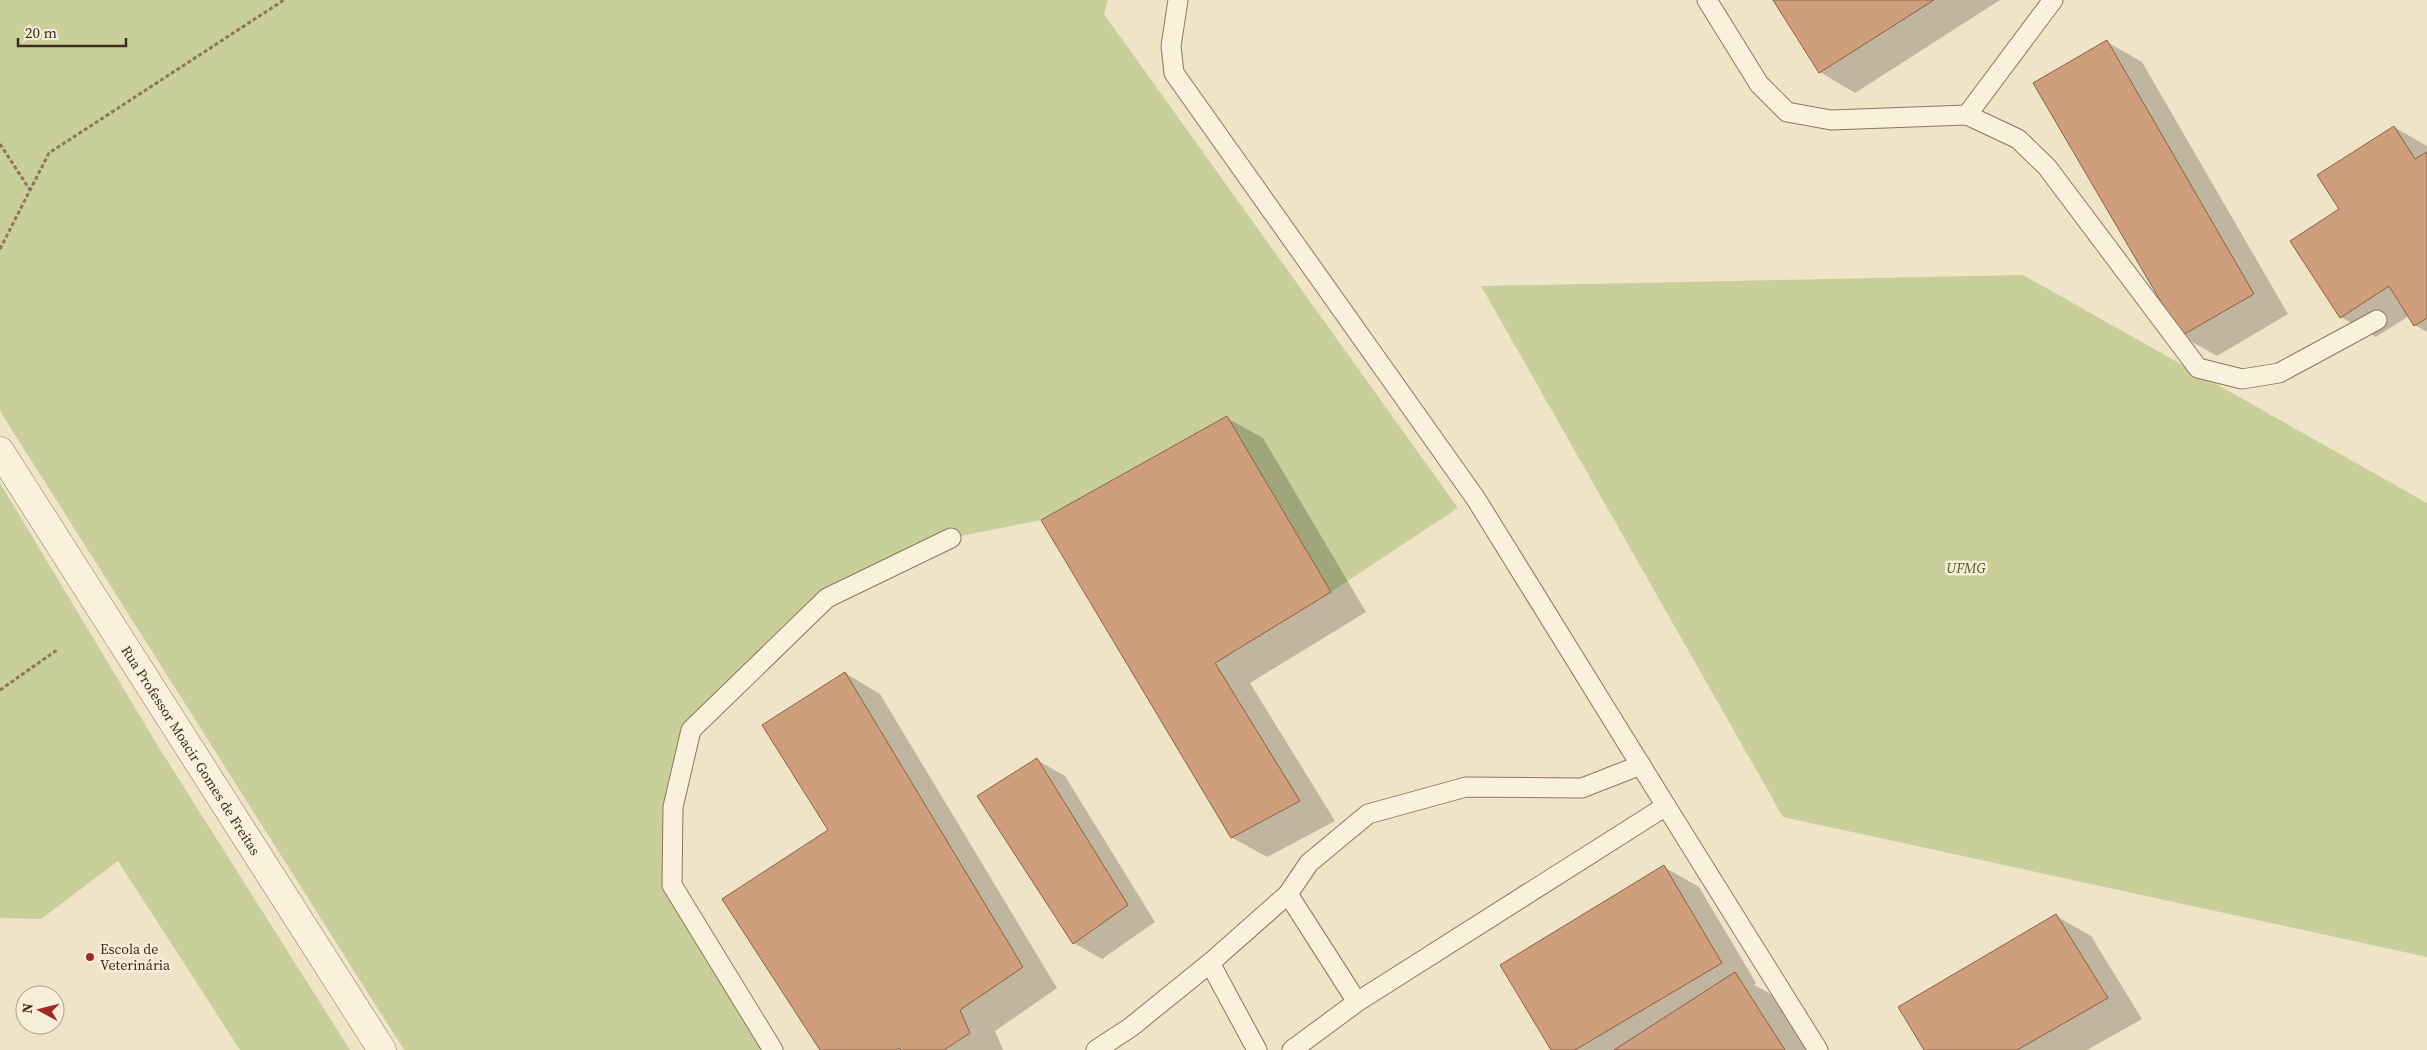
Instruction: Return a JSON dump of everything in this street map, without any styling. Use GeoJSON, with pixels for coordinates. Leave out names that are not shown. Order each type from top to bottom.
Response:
{"type":"FeatureCollection","features":[{"type":"Feature","properties":{"kind":"street","name":"Rua Professor Moacir Gomes de Freitas"},"geometry":{"type":"LineString","coordinates":[[0,451],[382,1050]]}},
{"type":"Feature","properties":{"kind":"lane"},"geometry":{"type":"LineString","coordinates":[[1178,0],[1171,46],[1174,73],[1476,499],[1818,1050]]}},
{"type":"Feature","properties":{"kind":"lane"},"geometry":{"type":"LineString","coordinates":[[1707,0],[1759,84],[1787,112],[1831,120],[1967,115],[2018,139],[2047,167],[2198,368],[2242,379],[2279,374],[2377,320]]}},
{"type":"Feature","properties":{"kind":"lane"},"geometry":{"type":"LineString","coordinates":[[1967,115],[2053,0]]}},
{"type":"Feature","properties":{"kind":"lane"},"geometry":{"type":"LineString","coordinates":[[773,1050],[672,885],[673,807],[691,730],[827,598],[951,538]]}},
{"type":"Feature","properties":{"kind":"lane"},"geometry":{"type":"LineString","coordinates":[[1096,1050],[1131,1027],[1210,963],[1288,894],[1309,863],[1368,814],[1466,787],[1582,788],[1641,765]]}},
{"type":"Feature","properties":{"kind":"lane"},"geometry":{"type":"LineString","coordinates":[[1292,1050],[1357,1002],[1666,806]]}},
{"type":"Feature","properties":{"kind":"lane"},"geometry":{"type":"LineString","coordinates":[[1288,894],[1357,1002]]}},
{"type":"Feature","properties":{"kind":"lane"},"geometry":{"type":"LineString","coordinates":[[1210,963],[1257,1050]]}},
{"type":"Feature","properties":{"kind":"path"},"geometry":{"type":"LineString","coordinates":[[0,250],[49,153],[284,0]]}},
{"type":"Feature","properties":{"kind":"path"},"geometry":{"type":"LineString","coordinates":[[0,144],[30,190]]}},
{"type":"Feature","properties":{"kind":"path"},"geometry":{"type":"LineString","coordinates":[[0,690],[57,650]]}},
{"type":"Feature","properties":{"kind":"green space"},"geometry":{"type":"Polygon","coordinates":[[[0,0],[1108,0],[1104,14],[1458,508],[1331,592],[1227,416],[1041,520],[951,538],[827,598],[691,730],[672,885],[773,1050],[404,1050],[0,411],[0,0]]]}},
{"type":"Feature","properties":{"kind":"green space","name":"UFMG"},"geometry":{"type":"Polygon","coordinates":[[[2023,275],[2427,503],[2427,957],[1783,817],[1481,286],[2023,275]]]}},
{"type":"Feature","properties":{"kind":"green space"},"geometry":{"type":"Polygon","coordinates":[[[0,483],[158,746],[350,1050],[240,1050],[118,861],[41,919],[0,918],[0,483]]]}},
{"type":"Feature","properties":{"kind":"building"},"geometry":{"type":"Polygon","coordinates":[[[1773,0],[1934,0],[1819,73],[1773,0]]]}},
{"type":"Feature","properties":{"kind":"building"},"geometry":{"type":"Polygon","coordinates":[[[2107,40],[2254,294],[2181,336],[2033,83],[2107,40]]]}},
{"type":"Feature","properties":{"kind":"building"},"geometry":{"type":"Polygon","coordinates":[[[2394,126],[2415,159],[2427,152],[2427,318],[2414,326],[2389,286],[2340,318],[2290,241],[2339,209],[2317,175],[2394,126]]]}},
{"type":"Feature","properties":{"kind":"building"},"geometry":{"type":"Polygon","coordinates":[[[1227,416],[1331,592],[1215,663],[1300,801],[1231,838],[1041,520],[1227,416]]]}},
{"type":"Feature","properties":{"kind":"building"},"geometry":{"type":"Polygon","coordinates":[[[845,672],[1023,967],[960,1010],[970,1033],[944,1050],[901,1050],[899,1048],[896,1050],[820,1050],[722,899],[828,830],[762,725],[845,672]]]}},
{"type":"Feature","properties":{"kind":"building"},"geometry":{"type":"Polygon","coordinates":[[[1037,758],[1128,905],[1073,944],[977,796],[1037,758]]]}},
{"type":"Feature","properties":{"kind":"building"},"geometry":{"type":"Polygon","coordinates":[[[1664,865],[1722,963],[1575,1050],[1551,1050],[1500,965],[1664,865]]]}},
{"type":"Feature","properties":{"kind":"building"},"geometry":{"type":"Polygon","coordinates":[[[2056,914],[2108,998],[2017,1050],[1924,1050],[1898,1007],[2056,914]]]}},
{"type":"Feature","properties":{"kind":"building"},"geometry":{"type":"Polygon","coordinates":[[[1735,972],[1785,1050],[1614,1050],[1735,972]]]}},
{"type":"Feature","properties":{"kind":"place","name":"Escola de Veterinária"},"geometry":{"type":"Point","coordinates":[90,957]}}]}
